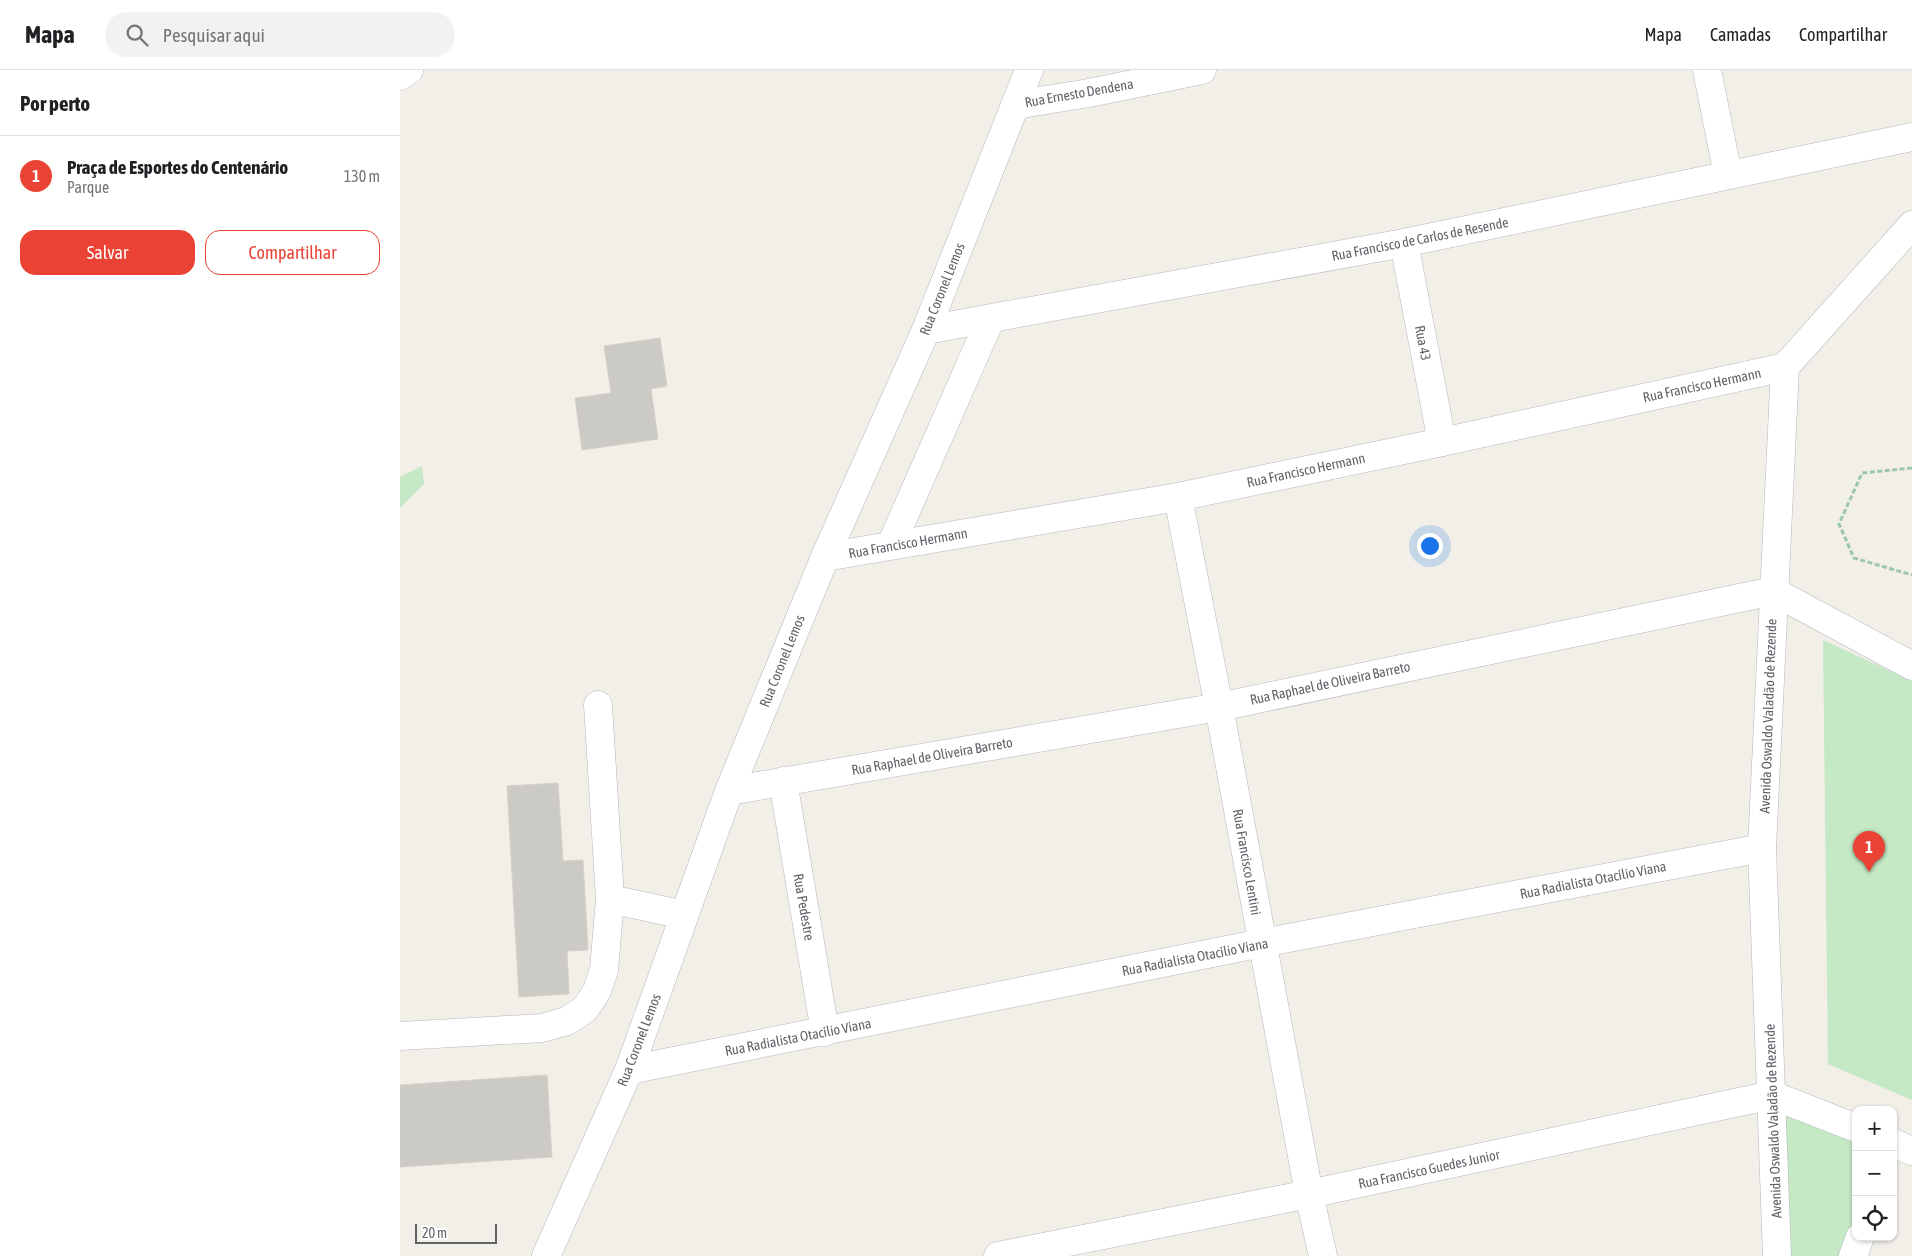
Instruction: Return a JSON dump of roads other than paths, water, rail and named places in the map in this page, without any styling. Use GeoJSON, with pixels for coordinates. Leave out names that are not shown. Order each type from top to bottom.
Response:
{"type":"FeatureCollection","features":[{"type":"Feature","properties":{"kind":"street"},"geometry":{"type":"LineString","coordinates":[[400,76],[409,70]]}},
{"type":"Feature","properties":{"kind":"street","name":"Rua Coronel Lemos"},"geometry":{"type":"LineString","coordinates":[[546,1256],[629,1070],[730,791],[825,557],[926,330],[1030,70]]}},
{"type":"Feature","properties":{"kind":"street","name":"Rua Ernesto Dendena"},"geometry":{"type":"LineString","coordinates":[[1015,105],[1094,81],[1202,70]]}},
{"type":"Feature","properties":{"kind":"street"},"geometry":{"type":"LineString","coordinates":[[1707,70],[1728,175]]}},
{"type":"Feature","properties":{"kind":"street","name":"Rua Francisco de Carlos de Resende"},"geometry":{"type":"LineString","coordinates":[[926,330],[990,320],[1404,243],[1912,137]]}},
{"type":"Feature","properties":{"kind":"street"},"geometry":{"type":"LineString","coordinates":[[1785,367],[1912,225]]}},
{"type":"Feature","properties":{"kind":"street","name":"Rua 43"},"geometry":{"type":"LineString","coordinates":[[1404,243],[1442,442]]}},
{"type":"Feature","properties":{"kind":"street"},"geometry":{"type":"LineString","coordinates":[[891,545],[990,320]]}},
{"type":"Feature","properties":{"kind":"street","name":"Rua Francisco Hermann"},"geometry":{"type":"LineString","coordinates":[[825,557],[1178,497],[1442,442],[1785,367]]}},
{"type":"Feature","properties":{"kind":"street","name":"Avenida Oswaldo Valadão de Rezende"},"geometry":{"type":"LineString","coordinates":[[1777,1256],[1762,848],[1785,367]]}},
{"type":"Feature","properties":{"kind":"street","name":"Rua Francisco Lentini"},"geometry":{"type":"LineString","coordinates":[[1178,497],[1219,707],[1309,1194],[1323,1256]]}},
{"type":"Feature","properties":{"kind":"street"},"geometry":{"type":"LineString","coordinates":[[1773,591],[1912,666]]}},
{"type":"Feature","properties":{"kind":"street","name":"Rua Raphael de Oliveira Barreto"},"geometry":{"type":"LineString","coordinates":[[730,791],[1219,707],[1773,591]]}},
{"type":"Feature","properties":{"kind":"street"},"geometry":{"type":"LineString","coordinates":[[400,1036],[542,1028],[567,1021],[585,1008],[597,991],[604,970],[610,899],[598,705]]}},
{"type":"Feature","properties":{"kind":"street","name":"Rua Pedestre"},"geometry":{"type":"LineString","coordinates":[[783,781],[826,1032]]}},
{"type":"Feature","properties":{"kind":"street","name":"Rua Radialista Otacílio Viana"},"geometry":{"type":"LineString","coordinates":[[629,1070],[1262,943],[1762,848]]}},
{"type":"Feature","properties":{"kind":"street"},"geometry":{"type":"LineString","coordinates":[[610,899],[684,915]]}},
{"type":"Feature","properties":{"kind":"street"},"geometry":{"type":"LineString","coordinates":[[1772,1095],[1852,1126]]}},
{"type":"Feature","properties":{"kind":"street","name":"Rua Francisco Guedes Junior"},"geometry":{"type":"LineString","coordinates":[[998,1256],[1309,1194],[1772,1095]]}},
{"type":"Feature","properties":{"kind":"street"},"geometry":{"type":"LineString","coordinates":[[1897,1145],[1912,1151]]}},
{"type":"Feature","properties":{"kind":"street"},"geometry":{"type":"LineString","coordinates":[[1853,1256],[1859,1241]]}},
{"type":"Feature","properties":{"kind":"place","name":"Praça de Esportes do Centenário"},"geometry":{"type":"Point","coordinates":[1869,872]}}]}
